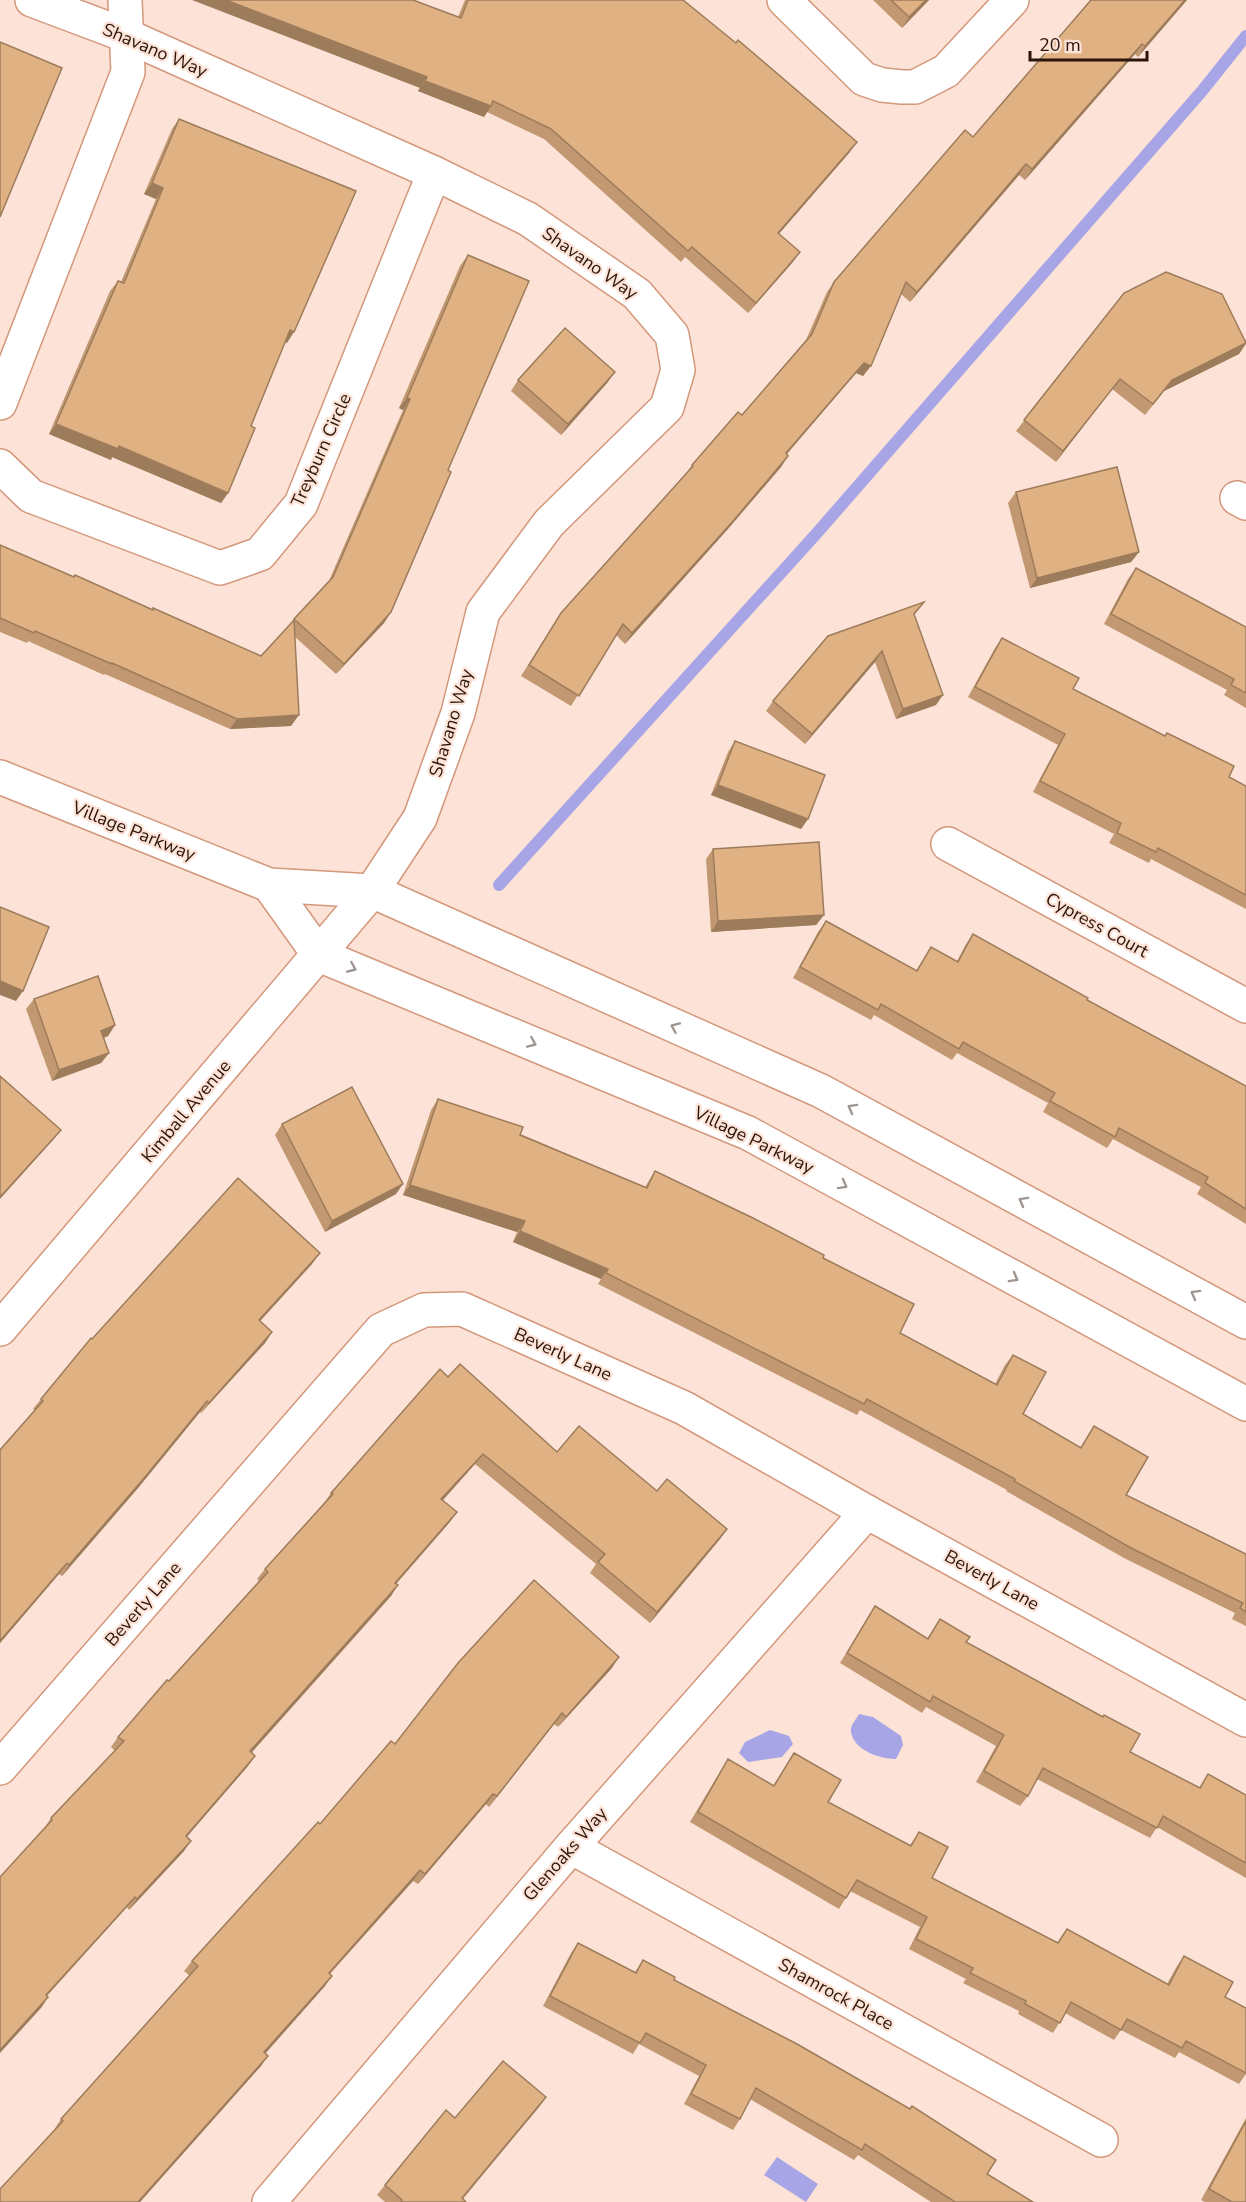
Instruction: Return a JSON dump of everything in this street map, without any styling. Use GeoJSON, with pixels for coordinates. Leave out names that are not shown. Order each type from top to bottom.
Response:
{"type":"FeatureCollection","features":[{"type":"Feature","properties":{"kind":"street","name":"Shavano Way"},"geometry":{"type":"LineString","coordinates":[[32,0],[125,35],[434,173],[528,219],[637,294],[672,335],[678,370],[668,407],[549,523],[483,612],[458,713],[420,818],[372,891]]}},
{"type":"Feature","properties":{"kind":"street"},"geometry":{"type":"LineString","coordinates":[[0,403],[128,72],[125,0]]}},
{"type":"Feature","properties":{"kind":"street"},"geometry":{"type":"LineString","coordinates":[[784,0],[864,79],[882,85],[902,87],[915,87],[946,71],[1012,0]]}},
{"type":"Feature","properties":{"kind":"street","name":"Treyburn Circle"},"geometry":{"type":"LineString","coordinates":[[0,466],[31,496],[220,567],[260,554],[301,504],[434,173]]}},
{"type":"Feature","properties":{"kind":"street","name":"Village Parkway"},"geometry":{"type":"LineString","coordinates":[[0,777],[268,885],[372,891],[821,1091],[1246,1322]]}},
{"type":"Feature","properties":{"kind":"street","name":"Cypress Court"},"geometry":{"type":"LineString","coordinates":[[948,844],[1246,1006]]}},
{"type":"Feature","properties":{"kind":"street"},"geometry":{"type":"LineString","coordinates":[[268,885],[319,955]]}},
{"type":"Feature","properties":{"kind":"street","name":"Kimball Avenue"},"geometry":{"type":"LineString","coordinates":[[0,1329],[372,891]]}},
{"type":"Feature","properties":{"kind":"street","name":"Village Parkway"},"geometry":{"type":"LineString","coordinates":[[319,955],[748,1133],[1246,1404]]}},
{"type":"Feature","properties":{"kind":"street","name":"Beverly Lane"},"geometry":{"type":"LineString","coordinates":[[0,1768],[381,1330],[424,1310],[462,1309],[684,1408],[867,1512],[1246,1720]]}},
{"type":"Feature","properties":{"kind":"street","name":"Glenoaks Way"},"geometry":{"type":"LineString","coordinates":[[270,2202],[571,1847],[867,1512]]}},
{"type":"Feature","properties":{"kind":"street","name":"Shamrock Place"},"geometry":{"type":"LineString","coordinates":[[571,1847],[1101,2140]]}},
{"type":"Feature","properties":{"kind":"water"},"geometry":{"type":"Polygon","coordinates":[[[859,1714],[873,1717],[901,1736],[903,1745],[896,1759],[869,1753],[857,1744],[853,1739],[851,1729],[859,1714]]]}},
{"type":"Feature","properties":{"kind":"water"},"geometry":{"type":"Polygon","coordinates":[[[770,1730],[789,1736],[793,1744],[782,1757],[748,1762],[739,1753],[745,1742],[770,1730]]]}},
{"type":"Feature","properties":{"kind":"water"},"geometry":{"type":"Polygon","coordinates":[[[777,2157],[818,2184],[806,2202],[764,2175],[777,2157]]]}},
{"type":"Feature","properties":{"kind":"building"},"geometry":{"type":"Polygon","coordinates":[[[226,0],[413,0],[461,18],[468,0],[683,0],[736,43],[738,40],[857,142],[778,233],[800,252],[756,303],[692,247],[688,251],[551,129],[493,101],[491,106],[425,81],[427,77],[226,0]]]}},
{"type":"Feature","properties":{"kind":"building"},"geometry":{"type":"Polygon","coordinates":[[[891,0],[926,0],[909,17],[891,0]]]}},
{"type":"Feature","properties":{"kind":"building"},"geometry":{"type":"Polygon","coordinates":[[[1091,0],[1185,0],[1145,46],[1142,44],[1032,169],[1026,164],[917,292],[906,282],[871,366],[864,363],[786,453],[788,456],[734,520],[632,633],[623,624],[579,696],[529,665],[561,613],[693,466],[738,412],[742,415],[812,334],[834,282],[965,130],[973,137],[1091,0]]]}},
{"type":"Feature","properties":{"kind":"building"},"geometry":{"type":"Polygon","coordinates":[[[0,42],[62,68],[0,217],[0,42]]]}},
{"type":"Feature","properties":{"kind":"building"},"geometry":{"type":"Polygon","coordinates":[[[179,119],[356,191],[294,332],[290,330],[251,426],[255,428],[228,493],[119,446],[118,449],[56,424],[118,281],[124,283],[163,188],[152,183],[179,119]]]}},
{"type":"Feature","properties":{"kind":"building"},"geometry":{"type":"Polygon","coordinates":[[[468,255],[529,281],[448,470],[451,472],[391,612],[344,664],[294,619],[333,577],[410,399],[407,398],[468,255]]]}},
{"type":"Feature","properties":{"kind":"building"},"geometry":{"type":"Polygon","coordinates":[[[1166,272],[1222,294],[1246,343],[1172,380],[1153,404],[1120,379],[1063,451],[1024,420],[1124,293],[1166,272]]]}},
{"type":"Feature","properties":{"kind":"building"},"geometry":{"type":"Polygon","coordinates":[[[565,328],[615,372],[568,424],[518,380],[565,328]]]}},
{"type":"Feature","properties":{"kind":"building"},"geometry":{"type":"Polygon","coordinates":[[[1117,467],[1139,552],[1037,578],[1016,492],[1117,467]]]}},
{"type":"Feature","properties":{"kind":"building"},"geometry":{"type":"Polygon","coordinates":[[[0,545],[153,610],[153,608],[261,656],[294,620],[299,715],[237,719],[112,663],[0,618],[0,545]]]}},
{"type":"Feature","properties":{"kind":"building"},"geometry":{"type":"Polygon","coordinates":[[[1136,568],[1246,627],[1246,693],[1231,685],[1234,679],[1111,614],[1136,568]]]}},
{"type":"Feature","properties":{"kind":"building"},"geometry":{"type":"Polygon","coordinates":[[[924,602],[914,614],[943,695],[903,709],[882,651],[812,734],[773,701],[828,636],[924,602]]]}},
{"type":"Feature","properties":{"kind":"building"},"geometry":{"type":"Polygon","coordinates":[[[1002,638],[1079,678],[1073,689],[1165,736],[1167,733],[1234,766],[1229,777],[1246,786],[1246,895],[1158,848],[1156,852],[1117,833],[1121,823],[1040,781],[1065,734],[975,687],[1002,638]]]}},
{"type":"Feature","properties":{"kind":"building"},"geometry":{"type":"Polygon","coordinates":[[[735,741],[825,775],[808,819],[718,785],[735,741]]]}},
{"type":"Feature","properties":{"kind":"building"},"geometry":{"type":"Polygon","coordinates":[[[819,842],[824,915],[718,921],[713,849],[819,842]]]}},
{"type":"Feature","properties":{"kind":"building"},"geometry":{"type":"Polygon","coordinates":[[[0,907],[49,927],[23,991],[0,981],[0,907]]]}},
{"type":"Feature","properties":{"kind":"building"},"geometry":{"type":"Polygon","coordinates":[[[826,921],[917,971],[931,947],[958,962],[973,934],[1088,998],[1087,1000],[1246,1086],[1246,1209],[1205,1183],[1208,1177],[1119,1128],[1115,1137],[1050,1101],[1055,1093],[963,1042],[959,1049],[881,1004],[878,1010],[800,967],[826,921]]]}},
{"type":"Feature","properties":{"kind":"building"},"geometry":{"type":"Polygon","coordinates":[[[98,976],[115,1025],[101,1031],[109,1053],[59,1070],[34,999],[98,976]]]}},
{"type":"Feature","properties":{"kind":"building"},"geometry":{"type":"Polygon","coordinates":[[[0,1076],[61,1130],[0,1197],[0,1076]]]}},
{"type":"Feature","properties":{"kind":"building"},"geometry":{"type":"Polygon","coordinates":[[[352,1087],[403,1184],[332,1221],[282,1124],[352,1087]]]}},
{"type":"Feature","properties":{"kind":"building"},"geometry":{"type":"Polygon","coordinates":[[[438,1099],[523,1127],[520,1135],[647,1188],[655,1171],[753,1218],[824,1255],[823,1258],[914,1304],[900,1333],[997,1385],[1013,1355],[1046,1372],[1023,1414],[1081,1448],[1094,1426],[1148,1457],[1126,1495],[1246,1554],[1246,1612],[1240,1608],[1243,1603],[1131,1548],[1014,1481],[1015,1479],[867,1399],[864,1404],[606,1273],[608,1269],[520,1231],[525,1221],[410,1185],[438,1099]]]}},
{"type":"Feature","properties":{"kind":"building"},"geometry":{"type":"Polygon","coordinates":[[[238,1178],[320,1253],[259,1320],[272,1332],[209,1403],[207,1401],[145,1477],[0,1641],[0,1450],[43,1401],[41,1399],[91,1338],[238,1178]]]}},
{"type":"Feature","properties":{"kind":"building"},"geometry":{"type":"Polygon","coordinates":[[[460,1364],[557,1452],[579,1426],[657,1491],[667,1479],[727,1529],[657,1612],[598,1562],[605,1554],[483,1454],[441,1499],[457,1512],[395,1583],[398,1585],[250,1751],[255,1756],[186,1836],[191,1841],[137,1899],[135,1897],[46,1995],[48,1997],[0,2050],[0,1877],[52,1820],[51,1818],[124,1741],[118,1737],[167,1680],[169,1681],[268,1572],[265,1569],[440,1369],[448,1377],[460,1364]]]}},
{"type":"Feature","properties":{"kind":"building"},"geometry":{"type":"Polygon","coordinates":[[[534,1580],[619,1657],[566,1717],[562,1713],[497,1796],[493,1794],[425,1874],[420,1870],[329,1973],[332,1976],[264,2052],[268,2056],[138,2202],[0,2202],[0,2189],[63,2121],[61,2119],[198,1966],[192,1961],[318,1822],[320,1824],[391,1741],[395,1744],[458,1663],[534,1580]]]}},
{"type":"Feature","properties":{"kind":"building"},"geometry":{"type":"Polygon","coordinates":[[[875,1606],[928,1639],[940,1619],[970,1637],[966,1642],[1103,1717],[1104,1715],[1140,1734],[1130,1752],[1200,1788],[1208,1774],[1246,1795],[1246,1863],[1163,1816],[1157,1828],[1043,1768],[1028,1796],[984,1771],[1004,1735],[933,1696],[930,1702],[847,1653],[875,1606]]]}},
{"type":"Feature","properties":{"kind":"building"},"geometry":{"type":"Polygon","coordinates":[[[794,1753],[841,1780],[828,1802],[911,1846],[919,1832],[948,1847],[932,1878],[1058,1943],[1067,1929],[1169,1985],[1184,1956],[1233,1982],[1225,1997],[1246,2008],[1246,2073],[1186,2041],[1182,2048],[1127,2019],[1121,2030],[1071,2002],[1060,2023],[1025,2004],[1026,2001],[970,1973],[973,1968],[916,1939],[927,1917],[857,1880],[846,1898],[698,1812],[728,1759],[774,1786],[794,1753]]]}},
{"type":"Feature","properties":{"kind":"building"},"geometry":{"type":"Polygon","coordinates":[[[578,1943],[636,1973],[643,1960],[675,1977],[674,1980],[797,2044],[910,2109],[912,2106],[996,2160],[987,2174],[1033,2202],[955,2202],[865,2144],[862,2150],[756,2088],[740,2119],[691,2094],[706,2065],[646,2033],[640,2043],[550,1996],[578,1943]]]}},
{"type":"Feature","properties":{"kind":"building"},"geometry":{"type":"Polygon","coordinates":[[[503,2061],[546,2097],[462,2198],[466,2202],[401,2202],[402,2200],[385,2185],[446,2110],[455,2118],[503,2061]]]}},
{"type":"Feature","properties":{"kind":"building"},"geometry":{"type":"Polygon","coordinates":[[[1246,2121],[1246,2202],[1232,2202],[1209,2189],[1246,2121]]]}},
{"type":"Feature","properties":{"kind":"waterway"},"geometry":{"type":"LineString","coordinates":[[499,885],[817,533],[1202,91],[1246,36]]}}]}
